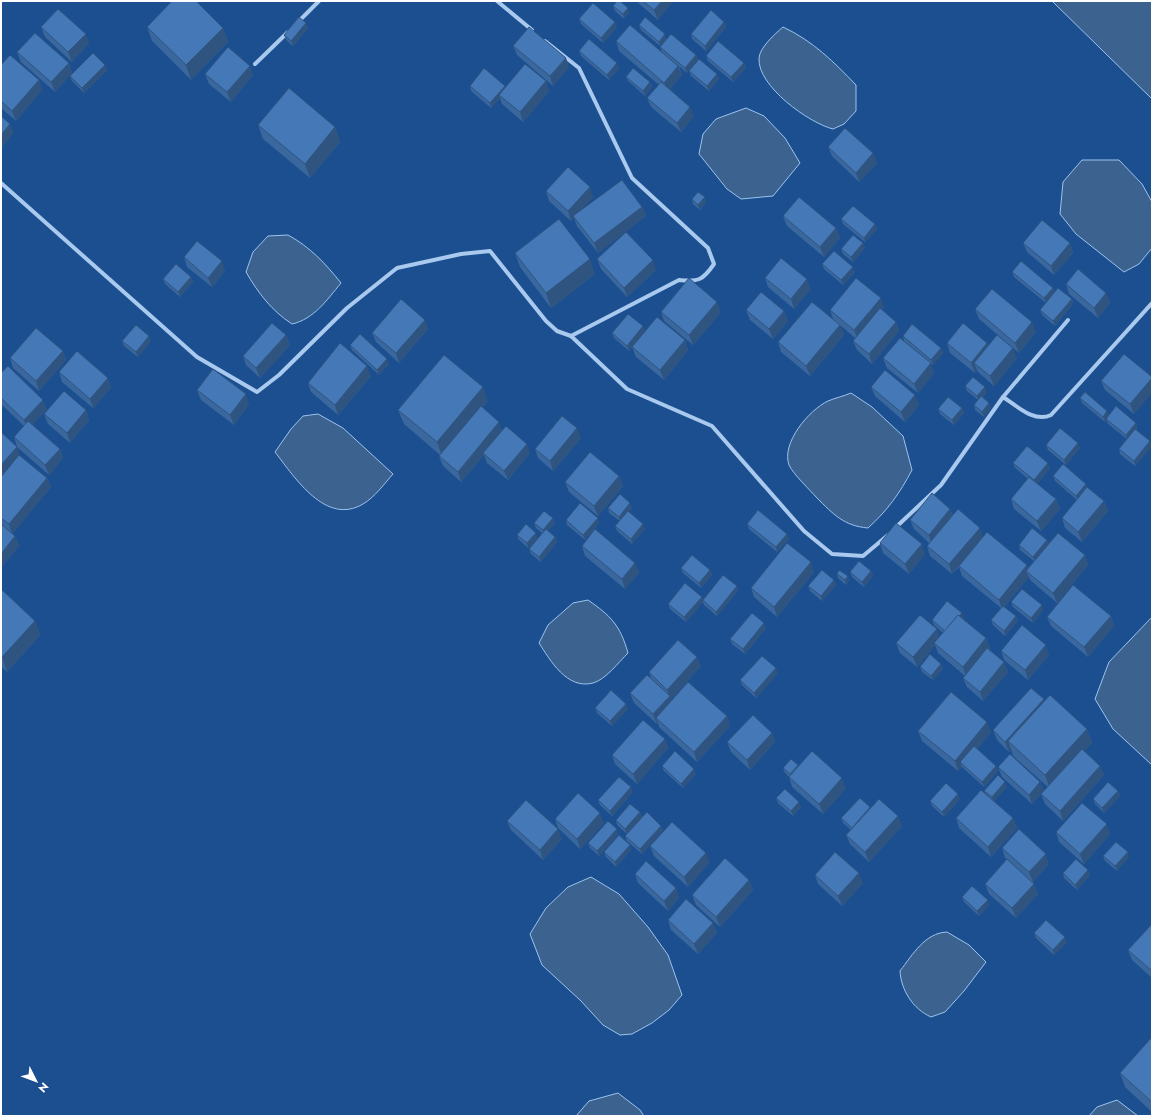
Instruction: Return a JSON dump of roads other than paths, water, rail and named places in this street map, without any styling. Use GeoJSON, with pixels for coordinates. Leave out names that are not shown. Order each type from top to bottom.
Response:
{"type":"FeatureCollection","features":[{"type":"Feature","properties":{"kind":"street"},"geometry":{"type":"LineString","coordinates":[[255,64],[319,1]]}},
{"type":"Feature","properties":{"kind":"street"},"geometry":{"type":"LineString","coordinates":[[497,1],[538,34]]}},
{"type":"Feature","properties":{"kind":"street"},"geometry":{"type":"LineString","coordinates":[[544,39],[579,68],[632,178],[708,248],[714,264],[707,274],[697,281],[680,280],[571,336]]}},
{"type":"Feature","properties":{"kind":"street"},"geometry":{"type":"LineString","coordinates":[[1,183],[197,357],[257,392],[279,375],[347,308],[397,268],[461,254],[490,251],[546,321],[557,331],[571,336],[627,389],[672,407],[712,426],[804,531],[832,554],[863,556],[941,485],[1003,397],[1068,320]]}},
{"type":"Feature","properties":{"kind":"street"},"geometry":{"type":"LineString","coordinates":[[1003,397],[1033,417],[1044,419],[1051,415],[1152,303]]}},
{"type":"Feature","properties":{"kind":"water"},"geometry":{"type":"Polygon","coordinates":[[[1052,1],[1152,1],[1152,99],[1052,1]]]}},
{"type":"Feature","properties":{"kind":"water"},"geometry":{"type":"Polygon","coordinates":[[[783,27],[813,45],[831,60],[856,85],[856,111],[844,124],[833,129],[811,119],[786,102],[766,80],[761,69],[759,58],[760,54],[768,41],[783,27]]]}},
{"type":"Feature","properties":{"kind":"water"},"geometry":{"type":"Polygon","coordinates":[[[746,108],[764,116],[785,138],[800,163],[773,196],[741,199],[727,189],[699,154],[703,134],[716,119],[746,108]]]}},
{"type":"Feature","properties":{"kind":"water"},"geometry":{"type":"Polygon","coordinates":[[[1082,160],[1119,160],[1142,184],[1152,202],[1152,248],[1139,264],[1124,272],[1076,234],[1060,214],[1063,182],[1082,160]]]}},
{"type":"Feature","properties":{"kind":"water"},"geometry":{"type":"Polygon","coordinates":[[[288,235],[317,256],[341,283],[320,308],[300,322],[292,324],[266,301],[246,272],[253,252],[268,236],[288,235]]]}},
{"type":"Feature","properties":{"kind":"water"},"geometry":{"type":"Polygon","coordinates":[[[851,393],[872,407],[903,436],[912,470],[893,501],[868,528],[852,525],[828,509],[794,473],[789,465],[789,447],[798,428],[805,419],[828,401],[851,393]]]}},
{"type":"Feature","properties":{"kind":"water"},"geometry":{"type":"Polygon","coordinates":[[[318,414],[343,428],[393,474],[375,494],[363,504],[349,509],[336,509],[324,504],[302,486],[275,452],[291,429],[303,416],[318,414]]]}},
{"type":"Feature","properties":{"kind":"water"},"geometry":{"type":"Polygon","coordinates":[[[588,600],[609,616],[614,622],[622,635],[628,653],[612,670],[598,681],[584,684],[567,678],[560,672],[539,643],[548,625],[573,603],[588,600]]]}},
{"type":"Feature","properties":{"kind":"water"},"geometry":{"type":"Polygon","coordinates":[[[1152,617],[1152,765],[1113,729],[1095,699],[1109,662],[1152,617]]]}},
{"type":"Feature","properties":{"kind":"water"},"geometry":{"type":"Polygon","coordinates":[[[591,877],[619,894],[648,927],[668,955],[682,995],[669,1010],[652,1023],[632,1034],[620,1035],[603,1025],[581,1001],[542,965],[530,934],[546,908],[568,887],[591,877]]]}},
{"type":"Feature","properties":{"kind":"water"},"geometry":{"type":"Polygon","coordinates":[[[947,932],[969,945],[986,962],[964,991],[945,1012],[931,1017],[919,1009],[909,998],[903,985],[900,971],[915,951],[926,940],[939,933],[947,932]]]}},
{"type":"Feature","properties":{"kind":"water"},"geometry":{"type":"Polygon","coordinates":[[[618,1093],[640,1110],[644,1116],[576,1116],[589,1101],[618,1093]]]}},
{"type":"Feature","properties":{"kind":"water"},"geometry":{"type":"Polygon","coordinates":[[[1117,1100],[1138,1116],[1089,1116],[1097,1107],[1117,1100]]]}}]}
